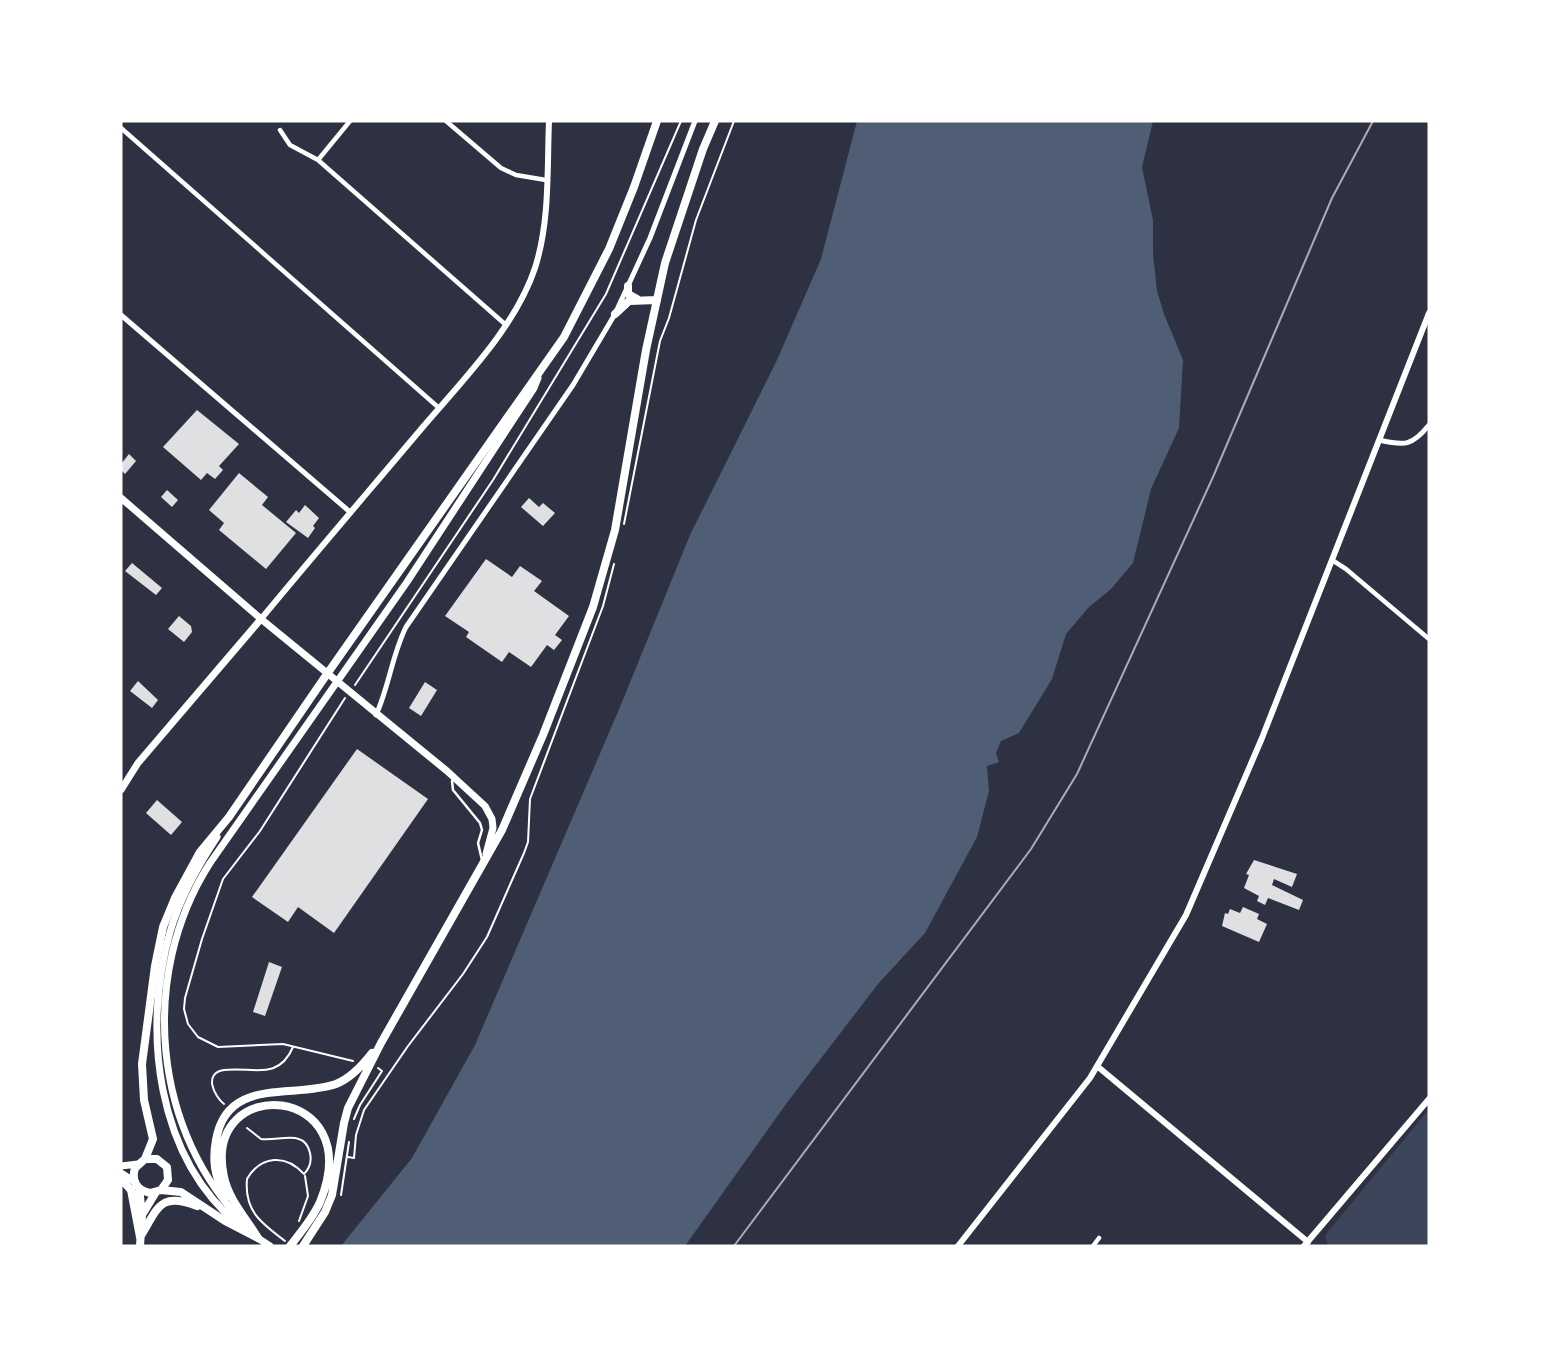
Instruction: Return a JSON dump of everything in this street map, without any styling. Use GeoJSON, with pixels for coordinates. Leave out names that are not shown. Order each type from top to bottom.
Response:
{"type":"FeatureCollection","features":[{"type":"Feature","properties":{"kind":"highway"},"geometry":{"type":"LineString","coordinates":[[140,1242],[142,1215],[134,1172],[153,1139],[142,1079],[149,1003],[169,912],[200,852],[229,817],[540,374],[572,322],[610,249],[657,121]]}},
{"type":"Feature","properties":{"kind":"highway"},"geometry":{"type":"LineString","coordinates":[[303,1246],[330,1202],[335,1187],[348,1108],[381,1043],[502,830],[593,607],[615,530],[646,349],[673,236],[715,121]]}},
{"type":"Feature","properties":{"kind":"highway"},"geometry":{"type":"LineString","coordinates":[[628,286],[628,294],[638,300]]}},
{"type":"Feature","properties":{"kind":"highway"},"geometry":{"type":"LineString","coordinates":[[615,314],[626,302],[657,300]]}},
{"type":"Feature","properties":{"kind":"highway"},"geometry":{"type":"LineString","coordinates":[[258,1238],[225,1194],[216,1176],[215,1141],[223,1119],[236,1104],[253,1095],[327,1086],[343,1081],[360,1067],[381,1043]]}},
{"type":"Feature","properties":{"kind":"highway"},"geometry":{"type":"LineString","coordinates":[[258,1238],[228,1189],[223,1172],[223,1149],[233,1126],[248,1112],[268,1104],[289,1105],[315,1122],[328,1153],[327,1178],[321,1200],[313,1217],[291,1246]]}},
{"type":"Feature","properties":{"kind":"highway"},"geometry":{"type":"LineString","coordinates":[[141,1161],[158,1159],[167,1167],[168,1180],[142,1215]]}},
{"type":"Feature","properties":{"kind":"highway"},"geometry":{"type":"LineString","coordinates":[[121,1178],[131,1190],[140,1242]]}},
{"type":"Feature","properties":{"kind":"highway"},"geometry":{"type":"LineString","coordinates":[[137,1185],[144,1191],[181,1192],[258,1238]]}},
{"type":"Feature","properties":{"kind":"highway"},"geometry":{"type":"LineString","coordinates":[[140,1242],[155,1210],[164,1203],[173,1200],[207,1209]]}},
{"type":"Feature","properties":{"kind":"main road"},"geometry":{"type":"LineString","coordinates":[[121,790],[123,780],[439,408],[506,325],[522,299],[535,268],[545,222],[549,121]]}},
{"type":"Feature","properties":{"kind":"main road"},"geometry":{"type":"LineString","coordinates":[[958,1246],[1097,1066],[1186,915],[1262,738],[1429,313]]}},
{"type":"Feature","properties":{"kind":"main road"},"geometry":{"type":"LineString","coordinates":[[258,1238],[214,1188],[184,1132],[169,1080],[165,1016],[168,977],[175,942],[198,884],[400,592],[534,388],[540,374]]}},
{"type":"Feature","properties":{"kind":"main road"},"geometry":{"type":"LineString","coordinates":[[121,498],[261,619],[447,771],[485,806],[492,819],[493,828],[484,860]]}},
{"type":"Feature","properties":{"kind":"main road"},"geometry":{"type":"LineString","coordinates":[[229,817],[199,865],[180,903],[165,953],[158,1010],[157,1050],[170,1116],[182,1149],[215,1203],[238,1225],[270,1246]]}},
{"type":"Feature","properties":{"kind":"main road"},"geometry":{"type":"LineString","coordinates":[[1097,1066],[1308,1245],[1429,1099]]}},
{"type":"Feature","properties":{"kind":"main road"},"geometry":{"type":"LineString","coordinates":[[121,1166],[141,1161]]}},
{"type":"Feature","properties":{"kind":"main road"},"geometry":{"type":"LineString","coordinates":[[121,1173],[137,1185]]}},
{"type":"Feature","properties":{"kind":"street"},"geometry":{"type":"LineString","coordinates":[[318,160],[350,121]]}},
{"type":"Feature","properties":{"kind":"street"},"geometry":{"type":"LineString","coordinates":[[446,121],[500,168],[516,175],[546,180]]}},
{"type":"Feature","properties":{"kind":"street"},"geometry":{"type":"LineString","coordinates":[[376,715],[406,627],[573,385],[615,314],[650,238],[695,121]]}},
{"type":"Feature","properties":{"kind":"street"},"geometry":{"type":"LineString","coordinates":[[121,128],[439,408]]}},
{"type":"Feature","properties":{"kind":"street"},"geometry":{"type":"LineString","coordinates":[[280,130],[290,145],[318,160],[506,325]]}},
{"type":"Feature","properties":{"kind":"street"},"geometry":{"type":"LineString","coordinates":[[121,316],[350,512]]}},
{"type":"Feature","properties":{"kind":"street"},"geometry":{"type":"LineString","coordinates":[[1379,440],[1407,444],[1418,439],[1429,425]]}},
{"type":"Feature","properties":{"kind":"street"},"geometry":{"type":"LineString","coordinates":[[1331,559],[1429,639]]}},
{"type":"Feature","properties":{"kind":"street"},"geometry":{"type":"LineString","coordinates":[[1093,1246],[1099,1238]]}},
{"type":"Feature","properties":{"kind":"lane"},"geometry":{"type":"LineString","coordinates":[[447,771],[452,779],[453,790],[480,823],[482,830],[478,843],[484,860]]}},
{"type":"Feature","properties":{"kind":"path"},"geometry":{"type":"LineString","coordinates":[[622,532],[660,341],[696,220],[734,121]]}},
{"type":"Feature","properties":{"kind":"path"},"geometry":{"type":"LineString","coordinates":[[349,1142],[348,1157],[354,1158],[356,1135],[364,1110],[463,974],[492,925],[528,842],[530,799],[603,606],[616,557]]}},
{"type":"Feature","properties":{"kind":"path"},"geometry":{"type":"LineString","coordinates":[[340,706],[260,831],[223,879],[184,998],[184,1009],[188,1024],[198,1037],[210,1044],[293,1046],[355,1062]]}},
{"type":"Feature","properties":{"kind":"path"},"geometry":{"type":"LineString","coordinates":[[224,1104],[212,1090],[212,1081],[217,1073],[225,1070],[271,1069],[287,1057],[293,1046]]}},
{"type":"Feature","properties":{"kind":"path"},"geometry":{"type":"LineString","coordinates":[[353,1121],[382,1071],[377,1068]]}},
{"type":"Feature","properties":{"kind":"path"},"geometry":{"type":"LineString","coordinates":[[247,1128],[261,1139],[294,1137],[306,1144],[311,1156],[309,1169],[304,1174]]}},
{"type":"Feature","properties":{"kind":"path"},"geometry":{"type":"LineString","coordinates":[[291,1246],[256,1217],[247,1201],[247,1179],[260,1163],[276,1160],[296,1165],[304,1174],[308,1184],[308,1196],[297,1225]]}},
{"type":"Feature","properties":{"kind":"shaded area"},"geometry":{"type":"Polygon","coordinates":[[[857,121],[1153,121],[1142,167],[1153,220],[1157,291],[1183,360],[1179,428],[1151,489],[1133,563],[1066,634],[1052,679],[1019,733],[1001,741],[996,753],[999,762],[987,766],[989,791],[977,837],[925,933],[878,984],[786,1104],[685,1246],[341,1246],[412,1158],[475,1045],[620,707],[690,535],[777,360],[821,259],[857,121]]]}},
{"type":"Feature","properties":{"kind":"shaded area"},"geometry":{"type":"Polygon","coordinates":[[[1429,1109],[1429,1246],[1331,1246],[1325,1237],[1327,1233],[1429,1109]]]}},
{"type":"Feature","properties":{"kind":"building"},"geometry":{"type":"Polygon","coordinates":[[[197,410],[239,444],[219,466],[223,470],[215,479],[207,473],[201,480],[163,447],[197,410]]]}},
{"type":"Feature","properties":{"kind":"building"},"geometry":{"type":"Polygon","coordinates":[[[129,454],[136,461],[125,474],[121,470],[121,464],[129,454]]]}},
{"type":"Feature","properties":{"kind":"building"},"geometry":{"type":"Polygon","coordinates":[[[239,473],[268,497],[262,505],[296,533],[266,569],[219,530],[224,523],[209,510],[239,473]]]}},
{"type":"Feature","properties":{"kind":"building"},"geometry":{"type":"Polygon","coordinates":[[[167,490],[178,500],[172,507],[161,497],[167,490]]]}},
{"type":"Feature","properties":{"kind":"building"},"geometry":{"type":"Polygon","coordinates":[[[529,498],[539,507],[543,503],[555,513],[543,526],[521,507],[529,498]]]}},
{"type":"Feature","properties":{"kind":"building"},"geometry":{"type":"Polygon","coordinates":[[[305,505],[319,518],[308,538],[286,522],[296,510],[299,513],[305,505]]]}},
{"type":"Feature","properties":{"kind":"building"},"geometry":{"type":"Polygon","coordinates":[[[486,559],[512,577],[520,566],[542,581],[534,591],[569,616],[555,635],[562,640],[554,650],[547,645],[531,667],[509,652],[502,662],[466,637],[469,632],[445,616],[486,559]]]}},
{"type":"Feature","properties":{"kind":"building"},"geometry":{"type":"Polygon","coordinates":[[[132,563],[162,588],[156,595],[125,571],[132,563]]]}},
{"type":"Feature","properties":{"kind":"building"},"geometry":{"type":"Polygon","coordinates":[[[179,616],[191,626],[192,632],[184,642],[168,629],[179,616]]]}},
{"type":"Feature","properties":{"kind":"building"},"geometry":{"type":"Polygon","coordinates":[[[138,681],[158,700],[152,708],[130,691],[138,681]]]}},
{"type":"Feature","properties":{"kind":"building"},"geometry":{"type":"Polygon","coordinates":[[[425,682],[437,690],[421,716],[409,708],[425,682]]]}},
{"type":"Feature","properties":{"kind":"building"},"geometry":{"type":"Polygon","coordinates":[[[357,749],[428,799],[334,933],[298,907],[288,922],[252,897],[357,749]]]}},
{"type":"Feature","properties":{"kind":"building"},"geometry":{"type":"Polygon","coordinates":[[[157,800],[182,822],[171,835],[146,813],[157,800]]]}},
{"type":"Feature","properties":{"kind":"building"},"geometry":{"type":"Polygon","coordinates":[[[1254,860],[1297,874],[1292,887],[1274,879],[1272,885],[1303,900],[1299,910],[1268,898],[1265,905],[1257,901],[1259,896],[1244,888],[1249,875],[1246,874],[1254,860]]]}},
{"type":"Feature","properties":{"kind":"building"},"geometry":{"type":"Polygon","coordinates":[[[1243,907],[1259,914],[1257,919],[1267,924],[1259,942],[1222,926],[1225,913],[1228,914],[1230,909],[1240,913],[1243,907]]]}},
{"type":"Feature","properties":{"kind":"building"},"geometry":{"type":"Polygon","coordinates":[[[269,962],[282,967],[265,1016],[253,1012],[269,962]]]}},
{"type":"Feature","properties":{"kind":"railway"},"geometry":{"type":"LineString","coordinates":[[734,1246],[1031,849],[1077,774],[1213,477],[1332,198],[1373,121]]}}]}
